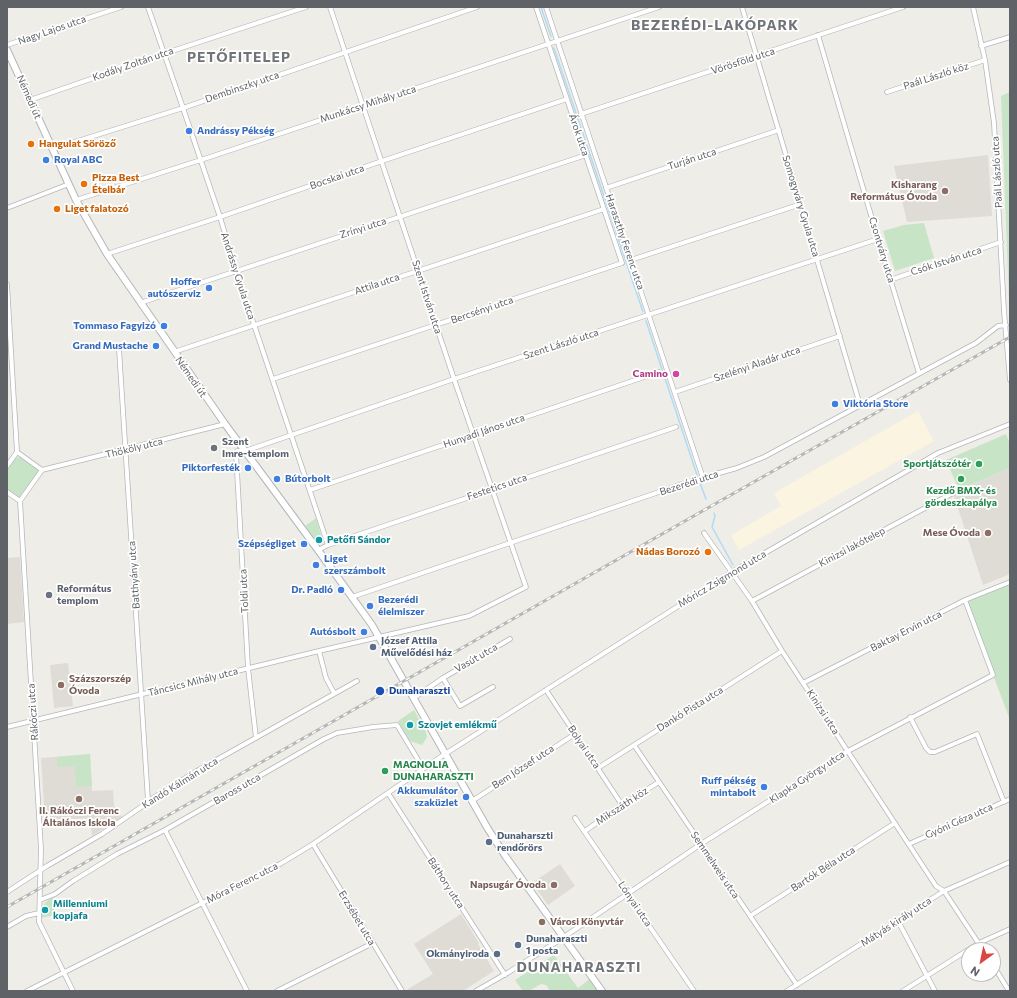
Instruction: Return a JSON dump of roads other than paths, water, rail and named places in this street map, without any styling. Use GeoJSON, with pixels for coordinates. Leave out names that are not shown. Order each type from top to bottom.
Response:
{"type":"FeatureCollection","features":[{"type":"Feature","properties":{"kind":"main road","name":"Némedi út"},"geometry":{"type":"LineString","coordinates":[[7,50],[76,200],[107,254],[225,424],[352,597],[379,637],[472,801],[506,857],[602,991]]}},
{"type":"Feature","properties":{"kind":"street","name":"Nagy Lajos utca"},"geometry":{"type":"LineString","coordinates":[[7,46],[121,7]]}},
{"type":"Feature","properties":{"kind":"street","name":"Andrássy Gyula utca"},"geometry":{"type":"LineString","coordinates":[[148,7],[163,54],[201,160],[236,271],[292,434],[328,545]]}},
{"type":"Feature","properties":{"kind":"street","name":"Kodály Zoltán utca"},"geometry":{"type":"LineString","coordinates":[[30,100],[306,7]]}},
{"type":"Feature","properties":{"kind":"street","name":"Szent István utca"},"geometry":{"type":"LineString","coordinates":[[330,7],[454,379],[526,587]]}},
{"type":"Feature","properties":{"kind":"street","name":"Dembinszky utca"},"geometry":{"type":"LineString","coordinates":[[52,149],[183,108],[477,7]]}},
{"type":"Feature","properties":{"kind":"street","name":"Árok utca"},"geometry":{"type":"LineString","coordinates":[[536,7],[622,263]]}},
{"type":"Feature","properties":{"kind":"street","name":"Haraszthy Ferenc utca"},"geometry":{"type":"LineString","coordinates":[[546,7],[703,478]]}},
{"type":"Feature","properties":{"kind":"street","name":"Munkácsy Mihály utca"},"geometry":{"type":"LineString","coordinates":[[76,200],[201,160],[659,7]]}},
{"type":"Feature","properties":{"kind":"street","name":"Somogyváry Gyula utca"},"geometry":{"type":"LineString","coordinates":[[742,7],[860,405]]}},
{"type":"Feature","properties":{"kind":"street","name":"Vörösföld utca"},"geometry":{"type":"LineString","coordinates":[[582,114],[904,7]]}},
{"type":"Feature","properties":{"kind":"street","name":"Paál László utca"},"geometry":{"type":"LineString","coordinates":[[973,7],[982,46],[994,123],[1004,311],[1010,380]]}},
{"type":"Feature","properties":{"kind":"street","name":"Csontváry utca"},"geometry":{"type":"LineString","coordinates":[[818,35],[919,373]]}},
{"type":"Feature","properties":{"kind":"street"},"geometry":{"type":"LineString","coordinates":[[982,46],[1010,37]]}},
{"type":"Feature","properties":{"kind":"street","name":"Paál László köz"},"geometry":{"type":"LineString","coordinates":[[887,92],[984,60]]}},
{"type":"Feature","properties":{"kind":"street","name":"Bocskai utca"},"geometry":{"type":"LineString","coordinates":[[107,254],[567,99]]}},
{"type":"Feature","properties":{"kind":"street","name":"Turján utca"},"geometry":{"type":"LineString","coordinates":[[606,188],[779,130]]}},
{"type":"Feature","properties":{"kind":"street","name":"Zrínyi utca"},"geometry":{"type":"LineString","coordinates":[[140,303],[586,155]]}},
{"type":"Feature","properties":{"kind":"street"},"geometry":{"type":"LineString","coordinates":[[7,208],[69,184]]}},
{"type":"Feature","properties":{"kind":"street"},"geometry":{"type":"LineString","coordinates":[[631,260],[801,204]]}},
{"type":"Feature","properties":{"kind":"street","name":"Attila utca"},"geometry":{"type":"LineString","coordinates":[[174,352],[604,209]]}},
{"type":"Feature","properties":{"kind":"street","name":"Szent László utca"},"geometry":{"type":"LineString","coordinates":[[245,451],[454,379],[878,239]]}},
{"type":"Feature","properties":{"kind":"street","name":"Csók István utca"},"geometry":{"type":"LineString","coordinates":[[890,280],[1001,242]]}},
{"type":"Feature","properties":{"kind":"street","name":"Bercsényi utca"},"geometry":{"type":"LineString","coordinates":[[273,379],[622,263]]}},
{"type":"Feature","properties":{"kind":"street"},"geometry":{"type":"LineString","coordinates":[[7,284],[17,452],[7,466]]}},
{"type":"Feature","properties":{"kind":"street"},"geometry":{"type":"LineString","coordinates":[[1004,311],[1010,310]]}},
{"type":"Feature","properties":{"kind":"street","name":"Bezerédi utca"},"geometry":{"type":"LineString","coordinates":[[352,597],[703,478],[737,468],[764,457],[976,343],[998,326],[1006,325]]}},
{"type":"Feature","properties":{"kind":"street","name":"Szelényi Aladár utca"},"geometry":{"type":"LineString","coordinates":[[675,392],[840,336]]}},
{"type":"Feature","properties":{"kind":"street","name":"Batthyány utca"},"geometry":{"type":"LineString","coordinates":[[119,349],[148,801]]}},
{"type":"Feature","properties":{"kind":"street","name":"Hunyadi János utca"},"geometry":{"type":"LineString","coordinates":[[310,490],[659,372]]}},
{"type":"Feature","properties":{"kind":"street","name":"Thököly utca"},"geometry":{"type":"LineString","coordinates":[[42,470],[225,424]]}},
{"type":"Feature","properties":{"kind":"street","name":"Móricz Zsigmond utca"},"geometry":{"type":"LineString","coordinates":[[445,754],[732,572],[938,453],[1010,424]]}},
{"type":"Feature","properties":{"kind":"street","name":"Festetics utca"},"geometry":{"type":"LineString","coordinates":[[318,550],[328,545],[676,427]]}},
{"type":"Feature","properties":{"kind":"street","name":"Toldi utca"},"geometry":{"type":"LineString","coordinates":[[245,451],[237,451],[236,453],[248,668],[256,738]]}},
{"type":"Feature","properties":{"kind":"street"},"geometry":{"type":"LineString","coordinates":[[7,492],[20,502],[42,470],[17,452]]}},
{"type":"Feature","properties":{"kind":"street","name":"Kinizsi lakótelep"},"geometry":{"type":"LineString","coordinates":[[752,602],[953,493]]}},
{"type":"Feature","properties":{"kind":"street","name":"Rákóczi utca"},"geometry":{"type":"LineString","coordinates":[[20,502],[41,849],[39,922],[63,972]]}},
{"type":"Feature","properties":{"kind":"street","name":"Kinizsi utca"},"geometry":{"type":"LineString","coordinates":[[704,533],[752,602],[782,651],[936,886],[944,891],[977,942]]}},
{"type":"Feature","properties":{"kind":"street","name":"Baktay Ervin utca"},"geometry":{"type":"LineString","coordinates":[[803,683],[965,600],[1010,582]]}},
{"type":"Feature","properties":{"kind":"street","name":"Táncsics Mihály utca"},"geometry":{"type":"LineString","coordinates":[[7,727],[319,650],[469,616],[526,587]]}},
{"type":"Feature","properties":{"kind":"street","name":"Klapka György utca"},"geometry":{"type":"LineString","coordinates":[[476,991],[505,975],[564,937],[701,844],[848,751],[910,717],[993,675],[965,600]]}},
{"type":"Feature","properties":{"kind":"street","name":"Vasút utca"},"geometry":{"type":"LineString","coordinates":[[414,698],[443,678],[510,639]]}},
{"type":"Feature","properties":{"kind":"street"},"geometry":{"type":"LineString","coordinates":[[319,650],[326,678],[334,693]]}},
{"type":"Feature","properties":{"kind":"street","name":"Dankó Pista utca"},"geometry":{"type":"LineString","coordinates":[[598,768],[782,651]]}},
{"type":"Feature","properties":{"kind":"street","name":"Vasút utca"},"geometry":{"type":"LineString","coordinates":[[443,678],[460,706],[493,687]]}},
{"type":"Feature","properties":{"kind":"street","name":"Kandó Kálmán utca"},"geometry":{"type":"LineString","coordinates":[[7,892],[47,866],[102,834],[148,801],[195,772],[357,681]]}},
{"type":"Feature","properties":{"kind":"street","name":"Bolyai utca"},"geometry":{"type":"LineString","coordinates":[[546,690],[622,805]]}},
{"type":"Feature","properties":{"kind":"street"},"geometry":{"type":"LineString","coordinates":[[910,717],[926,748],[930,752],[935,752],[977,734],[1004,802]]}},
{"type":"Feature","properties":{"kind":"street","name":"Baross utca"},"geometry":{"type":"LineString","coordinates":[[40,900],[55,894],[117,854],[165,830],[318,742],[337,733],[397,724],[423,768]]}},
{"type":"Feature","properties":{"kind":"street","name":"Bem József utca"},"geometry":{"type":"LineString","coordinates":[[472,801],[574,734]]}},
{"type":"Feature","properties":{"kind":"street","name":"Semmelweis utca"},"geometry":{"type":"LineString","coordinates":[[634,745],[797,985]]}},
{"type":"Feature","properties":{"kind":"street","name":"Móra Ferenc utca"},"geometry":{"type":"LineString","coordinates":[[26,991],[280,864],[313,844],[445,754]]}},
{"type":"Feature","properties":{"kind":"street","name":"Mikszáth köz"},"geometry":{"type":"LineString","coordinates":[[585,831],[622,805],[659,782]]}},
{"type":"Feature","properties":{"kind":"street","name":"Báthory utca"},"geometry":{"type":"LineString","coordinates":[[388,792],[505,975]]}},
{"type":"Feature","properties":{"kind":"street","name":"Gyóni Géza utca"},"geometry":{"type":"LineString","coordinates":[[909,844],[1010,799]]}},
{"type":"Feature","properties":{"kind":"street","name":"Lónyai utca"},"geometry":{"type":"LineString","coordinates":[[575,818],[694,991]]}},
{"type":"Feature","properties":{"kind":"street","name":"Bartók Béla utca"},"geometry":{"type":"LineString","coordinates":[[750,916],[895,823]]}},
{"type":"Feature","properties":{"kind":"street"},"geometry":{"type":"LineString","coordinates":[[165,830],[247,991]]}},
{"type":"Feature","properties":{"kind":"street","name":"Erzsébet utca"},"geometry":{"type":"LineString","coordinates":[[313,844],[402,991]]}},
{"type":"Feature","properties":{"kind":"street","name":"Mátyás király utca"},"geometry":{"type":"LineString","coordinates":[[787,991],[944,891],[1010,862]]}},
{"type":"Feature","properties":{"kind":"street"},"geometry":{"type":"LineString","coordinates":[[7,927],[26,916],[39,913]]}},
{"type":"Feature","properties":{"kind":"street"},"geometry":{"type":"LineString","coordinates":[[898,921],[935,991]]}},
{"type":"Feature","properties":{"kind":"street"},"geometry":{"type":"LineString","coordinates":[[980,942],[1010,929]]}},
{"type":"Feature","properties":{"kind":"street"},"geometry":{"type":"LineString","coordinates":[[277,991],[373,943]]}},
{"type":"Feature","properties":{"kind":"street"},"geometry":{"type":"LineString","coordinates":[[903,991],[961,954]]}},
{"type":"Feature","properties":{"kind":"street"},"geometry":{"type":"LineString","coordinates":[[63,972],[72,991]]}},
{"type":"Feature","properties":{"kind":"street"},"geometry":{"type":"LineString","coordinates":[[1001,978],[1009,991]]}},
{"type":"Feature","properties":{"kind":"waterway"},"geometry":{"type":"LineString","coordinates":[[541,7],[551,36]]}},
{"type":"Feature","properties":{"kind":"waterway"},"geometry":{"type":"LineString","coordinates":[[554,48],[643,312]]}},
{"type":"Feature","properties":{"kind":"waterway"},"geometry":{"type":"LineString","coordinates":[[646,321],[697,475]]}},
{"type":"Feature","properties":{"kind":"waterway"},"geometry":{"type":"LineString","coordinates":[[700,483],[706,499]]}},
{"type":"Feature","properties":{"kind":"waterway"},"geometry":{"type":"LineString","coordinates":[[714,513],[715,516],[712,527],[733,565]]}},
{"type":"Feature","properties":{"kind":"railway"},"geometry":{"type":"LineString","coordinates":[[7,907],[1010,337]]}},
{"type":"Feature","properties":{"kind":"place","name":"Andrássy Pékség"},"geometry":{"type":"Point","coordinates":[189,131]}},
{"type":"Feature","properties":{"kind":"place","name":"Hangulat Söröző"},"geometry":{"type":"Point","coordinates":[31,144]}},
{"type":"Feature","properties":{"kind":"place","name":"Royal ABC"},"geometry":{"type":"Point","coordinates":[46,160]}},
{"type":"Feature","properties":{"kind":"place","name":"Pizza Best Ételbár"},"geometry":{"type":"Point","coordinates":[84,184]}},
{"type":"Feature","properties":{"kind":"place","name":"Kisharang Református Óvoda"},"geometry":{"type":"Point","coordinates":[945,191]}},
{"type":"Feature","properties":{"kind":"place","name":"Liget falatozó"},"geometry":{"type":"Point","coordinates":[57,209]}},
{"type":"Feature","properties":{"kind":"place","name":"Hoffer autószerviz"},"geometry":{"type":"Point","coordinates":[209,288]}},
{"type":"Feature","properties":{"kind":"place","name":"Tommaso Fagyizó"},"geometry":{"type":"Point","coordinates":[164,326]}},
{"type":"Feature","properties":{"kind":"place","name":"Grand Mustache"},"geometry":{"type":"Point","coordinates":[156,346]}},
{"type":"Feature","properties":{"kind":"place","name":"Camino"},"geometry":{"type":"Point","coordinates":[676,374]}},
{"type":"Feature","properties":{"kind":"place","name":"Viktória Store"},"geometry":{"type":"Point","coordinates":[835,404]}},
{"type":"Feature","properties":{"kind":"place","name":"Szent Imre-templom"},"geometry":{"type":"Point","coordinates":[214,448]}},
{"type":"Feature","properties":{"kind":"place","name":"Sportjátszótér"},"geometry":{"type":"Point","coordinates":[979,464]}},
{"type":"Feature","properties":{"kind":"place","name":"Piktorfesték"},"geometry":{"type":"Point","coordinates":[248,468]}},
{"type":"Feature","properties":{"kind":"place","name":"Bútorbolt"},"geometry":{"type":"Point","coordinates":[277,479]}},
{"type":"Feature","properties":{"kind":"place","name":"Kezdő BMX- és gördeszkapálya"},"geometry":{"type":"Point","coordinates":[961,479]}},
{"type":"Feature","properties":{"kind":"place","name":"Mese Óvoda"},"geometry":{"type":"Point","coordinates":[988,533]}},
{"type":"Feature","properties":{"kind":"place","name":"Petőfi Sándor"},"geometry":{"type":"Point","coordinates":[319,540]}},
{"type":"Feature","properties":{"kind":"place","name":"Szépségliget"},"geometry":{"type":"Point","coordinates":[304,544]}},
{"type":"Feature","properties":{"kind":"place","name":"Nádas Borozó"},"geometry":{"type":"Point","coordinates":[708,552]}},
{"type":"Feature","properties":{"kind":"place","name":"Liget szerszámbolt"},"geometry":{"type":"Point","coordinates":[316,565]}},
{"type":"Feature","properties":{"kind":"place","name":"Dr. Padló"},"geometry":{"type":"Point","coordinates":[341,590]}},
{"type":"Feature","properties":{"kind":"place","name":"Református templom"},"geometry":{"type":"Point","coordinates":[49,595]}},
{"type":"Feature","properties":{"kind":"place","name":"Bezerédi élelmiszer"},"geometry":{"type":"Point","coordinates":[370,606]}},
{"type":"Feature","properties":{"kind":"place","name":"Autósbolt"},"geometry":{"type":"Point","coordinates":[364,632]}},
{"type":"Feature","properties":{"kind":"place","name":"József Attila Művelődési ház"},"geometry":{"type":"Point","coordinates":[373,647]}},
{"type":"Feature","properties":{"kind":"place","name":"Százszorszép Óvoda"},"geometry":{"type":"Point","coordinates":[61,685]}},
{"type":"Feature","properties":{"kind":"place","name":"Dunaharaszti"},"geometry":{"type":"Point","coordinates":[380,691]}},
{"type":"Feature","properties":{"kind":"place","name":"Szovjet emlékmű"},"geometry":{"type":"Point","coordinates":[410,725]}},
{"type":"Feature","properties":{"kind":"place","name":"MAGNOLIA DUNAHARASZTI"},"geometry":{"type":"Point","coordinates":[385,771]}},
{"type":"Feature","properties":{"kind":"place","name":"Ruff pékség mintabolt"},"geometry":{"type":"Point","coordinates":[764,787]}},
{"type":"Feature","properties":{"kind":"place","name":"Akkumulátor szaküzlet"},"geometry":{"type":"Point","coordinates":[466,797]}},
{"type":"Feature","properties":{"kind":"place","name":"II. Rákóczi Ferenc Általános Iskola"},"geometry":{"type":"Point","coordinates":[79,799]}},
{"type":"Feature","properties":{"kind":"place","name":"Dunaharszti rendőrörs"},"geometry":{"type":"Point","coordinates":[489,842]}},
{"type":"Feature","properties":{"kind":"place","name":"Napsugár Óvoda"},"geometry":{"type":"Point","coordinates":[554,885]}},
{"type":"Feature","properties":{"kind":"place","name":"Millenniumi kopjafa"},"geometry":{"type":"Point","coordinates":[45,910]}},
{"type":"Feature","properties":{"kind":"place","name":"Városi Könyvtár"},"geometry":{"type":"Point","coordinates":[542,922]}},
{"type":"Feature","properties":{"kind":"place","name":"Dunaharaszti 1 posta"},"geometry":{"type":"Point","coordinates":[518,945]}},
{"type":"Feature","properties":{"kind":"place","name":"Okmányiroda"},"geometry":{"type":"Point","coordinates":[497,954]}},
{"type":"Feature","properties":{"kind":"district","name":"BEZERÉDI-LAKÓPARK"},"geometry":{"type":"Point","coordinates":[715,25]}},
{"type":"Feature","properties":{"kind":"district","name":"PETŐFITELEP"},"geometry":{"type":"Point","coordinates":[239,57]}},
{"type":"Feature","properties":{"kind":"district","name":"DUNAHARASZTI"},"geometry":{"type":"Point","coordinates":[579,967]}}]}
